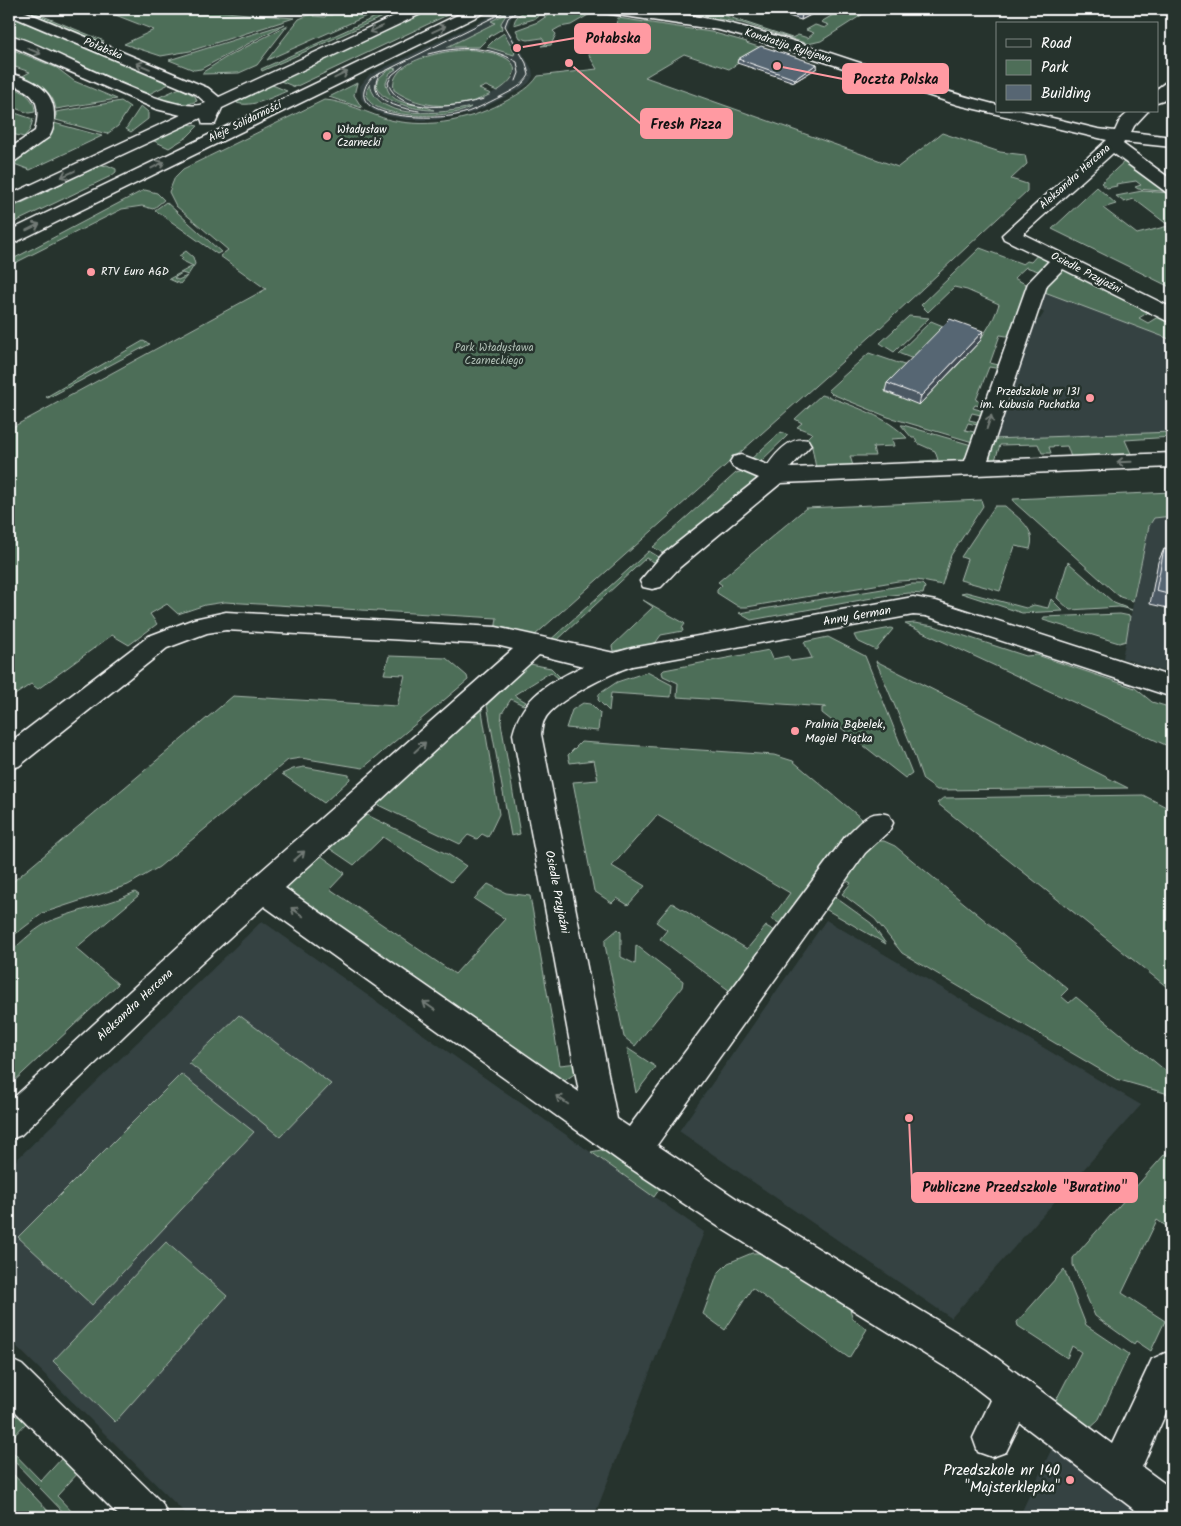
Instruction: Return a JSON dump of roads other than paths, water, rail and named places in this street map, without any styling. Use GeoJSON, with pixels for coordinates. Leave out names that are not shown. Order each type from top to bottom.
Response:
{"type":"FeatureCollection","features":[{"type":"Feature","properties":{"kind":"street"},"geometry":{"type":"LineString","coordinates":[[9,202],[420,9]]}},
{"type":"Feature","properties":{"kind":"street","name":"Aleje Solidarności"},"geometry":{"type":"LineString","coordinates":[[9,238],[482,9]]}},
{"type":"Feature","properties":{"kind":"street","name":"Kondratija Rylejewa"},"geometry":{"type":"LineString","coordinates":[[604,9],[738,30],[964,102],[996,110]]}},
{"type":"Feature","properties":{"kind":"street","name":"Połabska"},"geometry":{"type":"LineString","coordinates":[[9,10],[188,84],[210,96],[210,108]]}},
{"type":"Feature","properties":{"kind":"street"},"geometry":{"type":"LineString","coordinates":[[9,40],[150,102],[172,109],[252,108],[303,94]]}},
{"type":"Feature","properties":{"kind":"street"},"geometry":{"type":"LineString","coordinates":[[9,78],[35,89],[45,101],[48,110],[43,133],[9,157]]}},
{"type":"Feature","properties":{"kind":"street"},"geometry":{"type":"LineString","coordinates":[[188,84],[202,87],[222,87],[268,80]]}},
{"type":"Feature","properties":{"kind":"street"},"geometry":{"type":"LineString","coordinates":[[1158,97],[1172,86]]}},
{"type":"Feature","properties":{"kind":"street"},"geometry":{"type":"LineString","coordinates":[[143,138],[158,115],[156,108],[150,102]]}},
{"type":"Feature","properties":{"kind":"street"},"geometry":{"type":"LineString","coordinates":[[189,150],[204,130],[210,108]]}},
{"type":"Feature","properties":{"kind":"street"},"geometry":{"type":"LineString","coordinates":[[1005,112],[1116,140],[1172,142]]}},
{"type":"Feature","properties":{"kind":"street","name":"Aleksandra Hercena"},"geometry":{"type":"LineString","coordinates":[[1020,227],[1116,140],[1126,124],[1139,112]]}},
{"type":"Feature","properties":{"kind":"street"},"geometry":{"type":"LineString","coordinates":[[1116,140],[1172,188]]}},
{"type":"Feature","properties":{"kind":"street"},"geometry":{"type":"LineString","coordinates":[[89,164],[118,159],[128,163],[132,170],[128,180]]}},
{"type":"Feature","properties":{"kind":"street"},"geometry":{"type":"LineString","coordinates":[[1001,221],[1020,227]]}},
{"type":"Feature","properties":{"kind":"street","name":"Osiedle Przyjaźni"},"geometry":{"type":"LineString","coordinates":[[1020,227],[1011,235],[1172,316]]}},
{"type":"Feature","properties":{"kind":"street"},"geometry":{"type":"LineString","coordinates":[[974,468],[1038,283],[1061,260]]}},
{"type":"Feature","properties":{"kind":"street"},"geometry":{"type":"LineString","coordinates":[[652,581],[670,561],[776,476],[778,466],[800,445]]}},
{"type":"Feature","properties":{"kind":"street"},"geometry":{"type":"LineString","coordinates":[[741,462],[776,476],[1172,460]]}},
{"type":"Feature","properties":{"kind":"street","name":"Anny German"},"geometry":{"type":"LineString","coordinates":[[9,758],[158,642],[214,622],[235,621],[496,636],[533,646],[614,662],[913,606],[927,607],[1172,688]]}},
{"type":"Feature","properties":{"kind":"street","name":"Aleksandra Hercena"},"geometry":{"type":"LineString","coordinates":[[9,1124],[144,995],[533,646]]}},
{"type":"Feature","properties":{"kind":"street","name":"Osiedle Przyjaźni"},"geometry":{"type":"LineString","coordinates":[[602,1128],[527,734],[536,710],[544,702],[593,672],[614,662]]}},
{"type":"Feature","properties":{"kind":"street"},"geometry":{"type":"LineString","coordinates":[[633,1150],[855,845],[879,823]]}},
{"type":"Feature","properties":{"kind":"street"},"geometry":{"type":"LineString","coordinates":[[262,888],[633,1150],[731,1215],[972,1362],[1172,1514]]}},
{"type":"Feature","properties":{"kind":"street"},"geometry":{"type":"LineString","coordinates":[[1119,1474],[1165,1372]]}},
{"type":"Feature","properties":{"kind":"street"},"geometry":{"type":"LineString","coordinates":[[9,1378],[148,1517]]}},
{"type":"Feature","properties":{"kind":"street"},"geometry":{"type":"LineString","coordinates":[[992,1438],[1014,1394]]}},
{"type":"Feature","properties":{"kind":"tram line"},"geometry":{"type":"LineString","coordinates":[[380,74],[510,9]]}},
{"type":"Feature","properties":{"kind":"tram line"},"geometry":{"type":"LineString","coordinates":[[380,74],[371,78],[365,88],[365,99],[371,107],[384,112],[417,117],[447,116],[474,110],[514,90],[529,75],[526,63],[505,26],[508,18],[520,9]]}},
{"type":"Feature","properties":{"kind":"tram line"},"geometry":{"type":"LineString","coordinates":[[428,54],[451,49],[474,49],[496,52],[517,62],[519,73],[516,81]]}},
{"type":"Feature","properties":{"kind":"tram line"},"geometry":{"type":"LineString","coordinates":[[403,66],[392,75],[388,83],[394,94],[404,101],[417,105],[446,106],[484,99]]}},
{"type":"Feature","properties":{"kind":"tram line"},"geometry":{"type":"LineString","coordinates":[[380,74],[376,82],[376,90],[380,96],[393,105],[419,111]]}},
{"type":"Feature","properties":{"kind":"place","name":"Połabska"},"geometry":{"type":"Point","coordinates":[517,48]}},
{"type":"Feature","properties":{"kind":"place","name":"Fresh Pizza"},"geometry":{"type":"Point","coordinates":[569,63]}},
{"type":"Feature","properties":{"kind":"place","name":"Poczta Polska"},"geometry":{"type":"Point","coordinates":[777,66]}},
{"type":"Feature","properties":{"kind":"place","name":"Władysław Czarnecki"},"geometry":{"type":"Point","coordinates":[327,136]}},
{"type":"Feature","properties":{"kind":"place","name":"RTV Euro AGD"},"geometry":{"type":"Point","coordinates":[91,272]}},
{"type":"Feature","properties":{"kind":"place","name":"Przedszkole nr 131 im. Kubusia Puchatka"},"geometry":{"type":"Point","coordinates":[1090,398]}},
{"type":"Feature","properties":{"kind":"place","name":"Pralnia Bąbelek, Magiel Piątka"},"geometry":{"type":"Point","coordinates":[795,731]}},
{"type":"Feature","properties":{"kind":"place","name":"Publiczne Przedszkole \"Buratino\""},"geometry":{"type":"Point","coordinates":[909,1118]}},
{"type":"Feature","properties":{"kind":"place","name":"Przedszkole nr 140 \"Majsterklepka\""},"geometry":{"type":"Point","coordinates":[1070,1480]}},
{"type":"Feature","properties":{"kind":"park label","name":"Park Władysława Czarneckiego"},"geometry":{"type":"Point","coordinates":[494,354]}}]}
